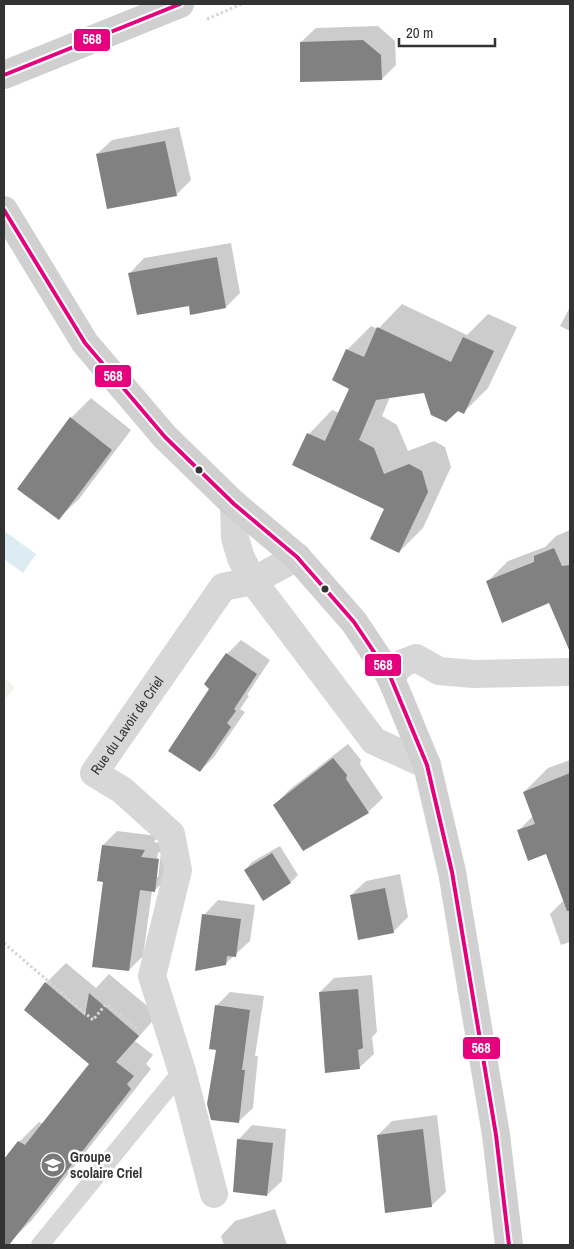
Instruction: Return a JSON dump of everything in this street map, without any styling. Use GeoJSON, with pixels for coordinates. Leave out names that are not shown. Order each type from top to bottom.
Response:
{"type":"FeatureCollection","features":[{"type":"Feature","properties":{"kind":"street"},"geometry":{"type":"LineString","coordinates":[[4,75],[180,4]]}},
{"type":"Feature","properties":{"kind":"street"},"geometry":{"type":"LineString","coordinates":[[4,210],[85,343],[165,437],[234,504],[297,557],[354,622],[390,676],[428,766],[453,882],[496,1135],[510,1245]]}},
{"type":"Feature","properties":{"kind":"street"},"geometry":{"type":"LineString","coordinates":[[234,504],[235,538],[241,558],[253,581],[374,740],[428,766]]}},
{"type":"Feature","properties":{"kind":"street","name":"Rue du Lavoir de Criel"},"geometry":{"type":"LineString","coordinates":[[214,1194],[182,1071],[152,976],[178,870],[171,834],[122,790],[94,773],[223,587],[253,581],[297,557]]}},
{"type":"Feature","properties":{"kind":"street"},"geometry":{"type":"LineString","coordinates":[[390,676],[403,663],[416,658],[439,672],[473,674],[570,672]]}},
{"type":"Feature","properties":{"kind":"lane"},"geometry":{"type":"LineString","coordinates":[[40,1245],[182,1071]]}},
{"type":"Feature","properties":{"kind":"path"},"geometry":{"type":"LineString","coordinates":[[4,943],[94,1020],[106,1004],[150,1039],[171,1038]]}},
{"type":"Feature","properties":{"kind":"shaded area"},"geometry":{"type":"Polygon","coordinates":[[[4,531],[36,554],[23,573],[4,559],[4,531]]]}},
{"type":"Feature","properties":{"kind":"shaded area"},"geometry":{"type":"Polygon","coordinates":[[[4,678],[15,687],[4,701],[4,678]]]}},
{"type":"Feature","properties":{"kind":"building"},"geometry":{"type":"Polygon","coordinates":[[[363,40],[381,55],[382,80],[300,82],[300,42],[363,40]]]}},
{"type":"Feature","properties":{"kind":"building"},"geometry":{"type":"Polygon","coordinates":[[[165,141],[177,196],[107,209],[96,154],[165,141]]]}},
{"type":"Feature","properties":{"kind":"building"},"geometry":{"type":"Polygon","coordinates":[[[217,257],[226,308],[190,315],[189,306],[137,315],[128,273],[217,257]]]}},
{"type":"Feature","properties":{"kind":"building"},"geometry":{"type":"Polygon","coordinates":[[[377,327],[451,362],[463,337],[494,351],[464,414],[458,411],[446,422],[431,415],[424,393],[376,400],[359,440],[374,448],[384,474],[409,464],[422,471],[428,492],[399,553],[370,539],[384,509],[292,465],[307,433],[325,441],[349,389],[332,380],[346,349],[364,357],[377,327]]]}},
{"type":"Feature","properties":{"kind":"building"},"geometry":{"type":"Polygon","coordinates":[[[70,417],[112,450],[59,520],[17,489],[70,417]]]}},
{"type":"Feature","properties":{"kind":"building"},"geometry":{"type":"Polygon","coordinates":[[[554,548],[562,566],[570,565],[570,652],[549,603],[502,623],[486,581],[534,562],[534,556],[554,548]]]}},
{"type":"Feature","properties":{"kind":"building"},"geometry":{"type":"Polygon","coordinates":[[[226,653],[257,674],[227,723],[231,727],[200,772],[168,751],[209,689],[204,684],[226,653]]]}},
{"type":"Feature","properties":{"kind":"building"},"geometry":{"type":"Polygon","coordinates":[[[333,758],[347,775],[346,779],[369,813],[303,851],[273,805],[333,758]]]}},
{"type":"Feature","properties":{"kind":"building"},"geometry":{"type":"Polygon","coordinates":[[[570,773],[570,911],[567,911],[546,854],[528,861],[517,830],[535,824],[523,792],[570,773]]]}},
{"type":"Feature","properties":{"kind":"building"},"geometry":{"type":"Polygon","coordinates":[[[102,845],[145,850],[141,857],[159,859],[155,892],[140,890],[129,971],[92,967],[103,882],[97,881],[102,845]]]}},
{"type":"Feature","properties":{"kind":"building"},"geometry":{"type":"Polygon","coordinates":[[[272,853],[291,883],[263,901],[244,870],[272,853]]]}},
{"type":"Feature","properties":{"kind":"building"},"geometry":{"type":"Polygon","coordinates":[[[385,888],[394,933],[358,940],[350,895],[385,888]]]}},
{"type":"Feature","properties":{"kind":"building"},"geometry":{"type":"Polygon","coordinates":[[[202,914],[241,919],[236,957],[227,956],[226,965],[195,971],[202,914]]]}},
{"type":"Feature","properties":{"kind":"building"},"geometry":{"type":"Polygon","coordinates":[[[45,982],[85,1016],[89,993],[139,1036],[116,1062],[134,1076],[127,1084],[131,1089],[9,1245],[4,1245],[4,1159],[18,1141],[25,1145],[89,1064],[24,1010],[45,982]]]}},
{"type":"Feature","properties":{"kind":"building"},"geometry":{"type":"Polygon","coordinates":[[[358,989],[363,1048],[358,1050],[360,1069],[325,1073],[319,992],[358,989]]]}},
{"type":"Feature","properties":{"kind":"building"},"geometry":{"type":"Polygon","coordinates":[[[215,1005],[250,1010],[242,1070],[245,1070],[239,1123],[211,1120],[207,1104],[216,1050],[209,1049],[215,1005]]]}},
{"type":"Feature","properties":{"kind":"building"},"geometry":{"type":"Polygon","coordinates":[[[423,1129],[432,1207],[385,1213],[377,1135],[423,1129]]]}},
{"type":"Feature","properties":{"kind":"building"},"geometry":{"type":"Polygon","coordinates":[[[237,1139],[273,1143],[267,1196],[233,1192],[237,1139]]]}},
{"type":"Feature","properties":{"kind":"transit line","name":"568"},"geometry":{"type":"LineString","coordinates":[[4,75],[180,4]]}},
{"type":"Feature","properties":{"kind":"transit line","name":"568"},"geometry":{"type":"LineString","coordinates":[[4,210],[85,343],[165,437],[234,504],[297,557],[354,622],[390,676],[427,765],[452,872],[496,1135],[509,1245]]}},
{"type":"Feature","properties":{"kind":"place","name":"Groupe scolaire Criel"},"geometry":{"type":"Point","coordinates":[53,1165]}}]}
